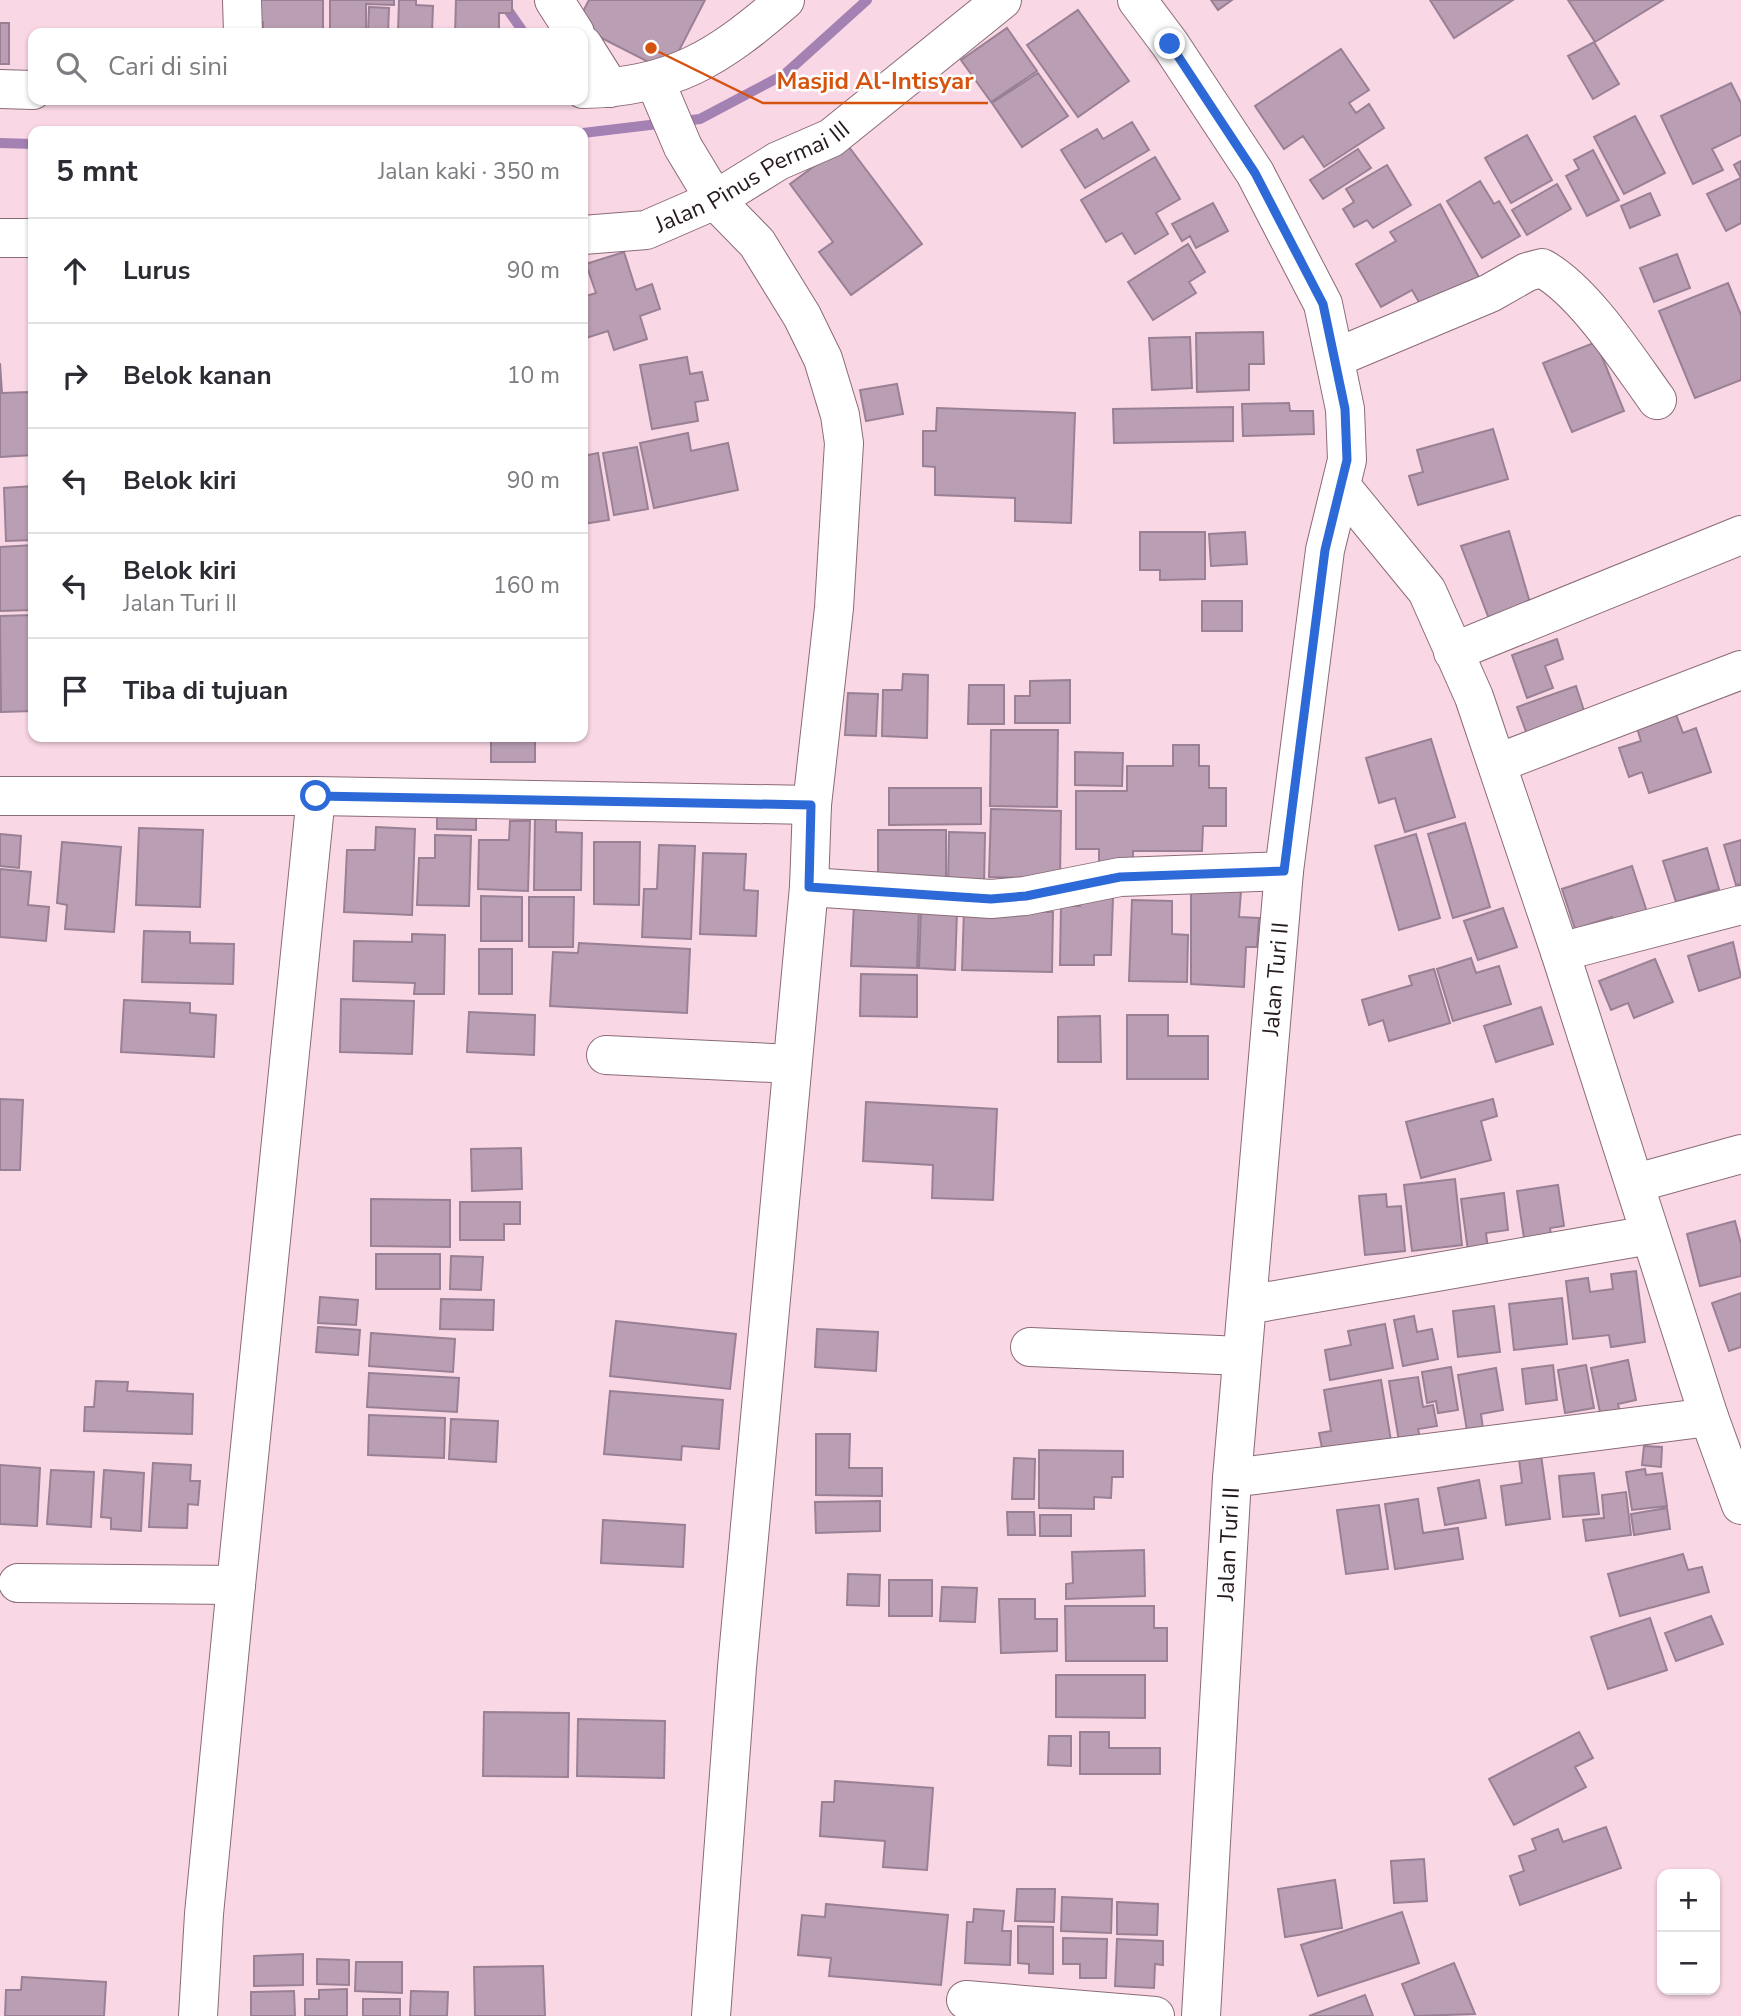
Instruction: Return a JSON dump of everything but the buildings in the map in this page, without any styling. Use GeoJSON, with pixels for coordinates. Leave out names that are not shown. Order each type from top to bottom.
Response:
{"type":"FeatureCollection","features":[{"type":"Feature","properties":{"kind":"street"},"geometry":{"type":"LineString","coordinates":[[242,0],[243,28]]}},
{"type":"Feature","properties":{"kind":"street"},"geometry":{"type":"LineString","coordinates":[[554,0],[572,28]]}},
{"type":"Feature","properties":{"kind":"street"},"geometry":{"type":"LineString","coordinates":[[588,62],[596,88],[661,94],[785,0]]}},
{"type":"Feature","properties":{"kind":"street","name":"Jalan Pinus Permai III"},"geometry":{"type":"LineString","coordinates":[[588,235],[646,230],[715,200],[778,161],[831,138],[1002,0]]}},
{"type":"Feature","properties":{"kind":"street","name":"Jalan Turi II"},"geometry":{"type":"LineString","coordinates":[[1137,0],[1170,44],[1255,173],[1323,304],[1345,409],[1347,460],[1325,550],[1284,871],[1232,1478],[1201,2016]]}},
{"type":"Feature","properties":{"kind":"street"},"geometry":{"type":"LineString","coordinates":[[0,89],[28,90]]}},
{"type":"Feature","properties":{"kind":"street"},"geometry":{"type":"LineString","coordinates":[[661,94],[683,147],[715,200],[757,243],[802,316],[831,380],[845,443],[834,608],[811,805],[809,887],[737,1668],[711,2016]]}},
{"type":"Feature","properties":{"kind":"street"},"geometry":{"type":"LineString","coordinates":[[0,238],[28,238]]}},
{"type":"Feature","properties":{"kind":"street"},"geometry":{"type":"LineString","coordinates":[[1335,358],[1490,293],[1527,272],[1542,268],[1553,274],[1576,297],[1616,343],[1657,400]]}},
{"type":"Feature","properties":{"kind":"street"},"geometry":{"type":"LineString","coordinates":[[1341,486],[1427,591],[1498,763],[1636,1183],[1650,1235],[1709,1416],[1741,1505]]}},
{"type":"Feature","properties":{"kind":"street"},"geometry":{"type":"LineString","coordinates":[[1453,652],[1741,534]]}},
{"type":"Feature","properties":{"kind":"street"},"geometry":{"type":"LineString","coordinates":[[1498,763],[1741,670]]}},
{"type":"Feature","properties":{"kind":"street"},"geometry":{"type":"LineString","coordinates":[[0,796],[316,796],[811,805]]}},
{"type":"Feature","properties":{"kind":"street"},"geometry":{"type":"LineString","coordinates":[[198,2016],[204,1914],[316,796]]}},
{"type":"Feature","properties":{"kind":"street"},"geometry":{"type":"LineString","coordinates":[[809,887],[991,899],[1026,896],[1120,877],[1284,871]]}},
{"type":"Feature","properties":{"kind":"street"},"geometry":{"type":"LineString","coordinates":[[1560,952],[1741,905]]}},
{"type":"Feature","properties":{"kind":"street"},"geometry":{"type":"LineString","coordinates":[[606,1055],[792,1064]]}},
{"type":"Feature","properties":{"kind":"street"},"geometry":{"type":"LineString","coordinates":[[1636,1183],[1741,1154]]}},
{"type":"Feature","properties":{"kind":"street"},"geometry":{"type":"LineString","coordinates":[[1247,1305],[1650,1235]]}},
{"type":"Feature","properties":{"kind":"street"},"geometry":{"type":"LineString","coordinates":[[1030,1347],[1242,1356]]}},
{"type":"Feature","properties":{"kind":"street"},"geometry":{"type":"LineString","coordinates":[[1232,1478],[1709,1416]]}},
{"type":"Feature","properties":{"kind":"street"},"geometry":{"type":"LineString","coordinates":[[18,1583],[236,1585]]}},
{"type":"Feature","properties":{"kind":"street"},"geometry":{"type":"LineString","coordinates":[[966,2000],[1155,2016]]}},
{"type":"Feature","properties":{"kind":"waterway"},"geometry":{"type":"LineString","coordinates":[[501,0],[521,28]]}},
{"type":"Feature","properties":{"kind":"waterway"},"geometry":{"type":"LineString","coordinates":[[588,132],[700,119],[785,74],[867,0]]}},
{"type":"Feature","properties":{"kind":"waterway"},"geometry":{"type":"LineString","coordinates":[[0,143],[28,144]]}},
{"type":"Feature","properties":{"kind":"place","name":"Masjid Al-Intisyar"},"geometry":{"type":"Point","coordinates":[651,48]}},
{"type":"Feature","properties":{"kind":"route"},"geometry":{"type":"LineString","coordinates":[[316,796],[811,805],[809,887],[991,899],[1026,896],[1120,877],[1284,871],[1325,550],[1347,460],[1345,409],[1323,304],[1255,173],[1170,44]]}}]}
